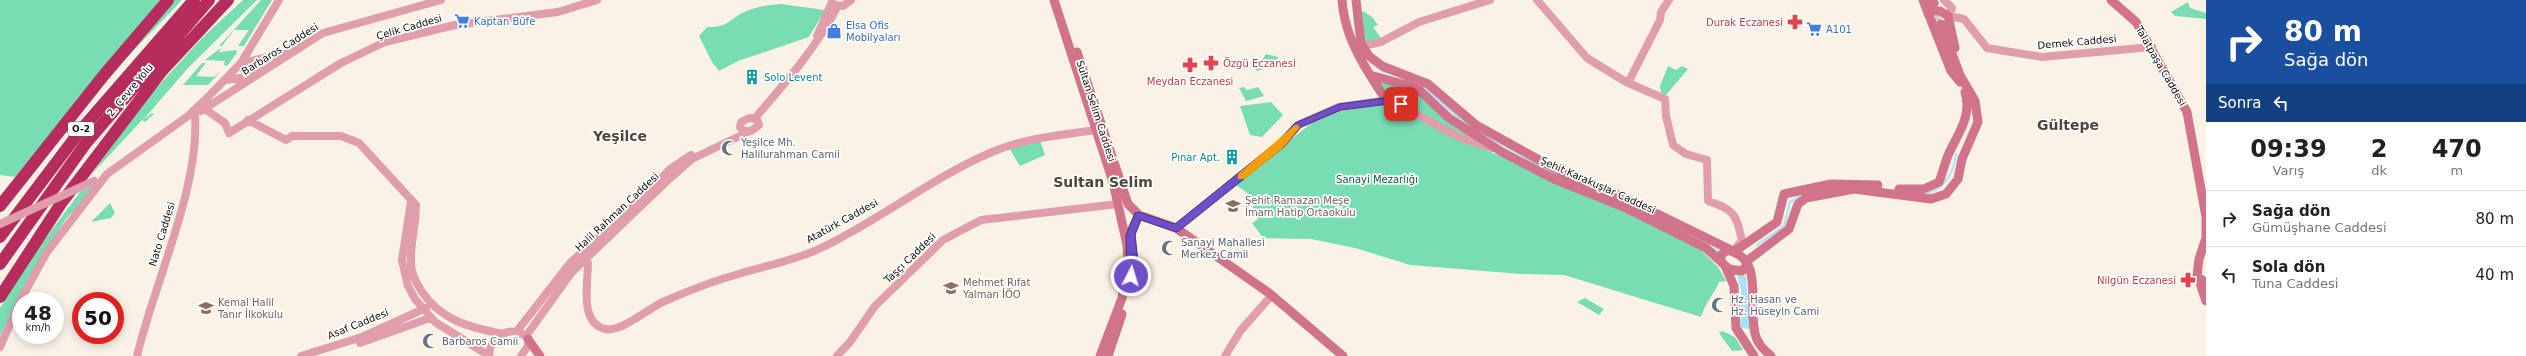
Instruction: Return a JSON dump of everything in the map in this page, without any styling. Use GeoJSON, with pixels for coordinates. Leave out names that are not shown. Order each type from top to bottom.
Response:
{"type":"FeatureCollection","features":[{"type":"Feature","properties":{"kind":"highway"},"geometry":{"type":"LineString","coordinates":[[0,206],[165,0]]}},
{"type":"Feature","properties":{"kind":"highway"},"geometry":{"type":"LineString","coordinates":[[150,19],[168,0]]}},
{"type":"Feature","properties":{"kind":"highway","name":"2. Çevre Yolu"},"geometry":{"type":"LineString","coordinates":[[0,238],[80,131],[169,26],[194,0]]}},
{"type":"Feature","properties":{"kind":"highway","name":"2. Çevre Yolu"},"geometry":{"type":"LineString","coordinates":[[0,264],[86,143],[165,49],[209,0]]}},
{"type":"Feature","properties":{"kind":"highway"},"geometry":{"type":"LineString","coordinates":[[0,297],[62,202],[150,86],[228,0]]}},
{"type":"Feature","properties":{"kind":"highway"},"geometry":{"type":"LineString","coordinates":[[150,86],[237,0]]}},
{"type":"Feature","properties":{"kind":"highway"},"geometry":{"type":"LineString","coordinates":[[0,213],[118,76],[146,46],[169,26]]}},
{"type":"Feature","properties":{"kind":"highway"},"geometry":{"type":"LineString","coordinates":[[27,255],[52,209],[165,49]]}},
{"type":"Feature","properties":{"kind":"main road","name":"Sultan Selim Caddesi"},"geometry":{"type":"LineString","coordinates":[[1054,0],[1062,15]]}},
{"type":"Feature","properties":{"kind":"main road","name":"Sultan Selim Caddesi"},"geometry":{"type":"LineString","coordinates":[[1059,0],[1062,15],[1100,135],[1120,212],[1130,262]]}},
{"type":"Feature","properties":{"kind":"main road"},"geometry":{"type":"LineString","coordinates":[[1355,0],[1343,0],[1343,15],[1353,48],[1382,94],[1390,100]]}},
{"type":"Feature","properties":{"kind":"main road","name":"Şehit Karakuşlar Caddesi"},"geometry":{"type":"LineString","coordinates":[[1355,0],[1357,22],[1363,47],[1368,56],[1382,66],[1428,84],[1476,125],[1561,172],[1621,196],[1733,251],[1748,262]]}},
{"type":"Feature","properties":{"kind":"main road","name":"Talatpaşa Caddesi"},"geometry":{"type":"LineString","coordinates":[[2111,0],[2130,15],[2152,47],[2187,112],[2206,217],[2206,239],[2202,264],[2197,276]]}},
{"type":"Feature","properties":{"kind":"main road"},"geometry":{"type":"LineString","coordinates":[[1929,1],[1929,16],[1935,35],[1951,71],[1961,83]]}},
{"type":"Feature","properties":{"kind":"main road"},"geometry":{"type":"LineString","coordinates":[[1929,16],[1939,22],[1944,22]]}},
{"type":"Feature","properties":{"kind":"main road"},"geometry":{"type":"LineString","coordinates":[[1754,356],[1736,328],[1734,286],[1721,254],[1733,251],[1777,222],[1784,194],[1808,187],[1852,185],[1911,191],[1932,187],[1939,182],[1951,148],[1967,118],[1968,100],[1961,83],[1944,22]]}},
{"type":"Feature","properties":{"kind":"main road"},"geometry":{"type":"LineString","coordinates":[[1724,264],[1734,271],[1742,271],[1748,262],[1789,229],[1798,204],[1806,198],[1852,185],[1871,190],[1931,199],[1946,194],[1958,179],[1962,159],[1978,122],[1972,94],[1960,75],[1944,22]]}},
{"type":"Feature","properties":{"kind":"main road","name":"Şehit Karakuşlar Caddesi"},"geometry":{"type":"LineString","coordinates":[[1370,75],[1417,88],[1449,118],[1502,152],[1554,179],[1624,207],[1706,248],[1724,264]]}},
{"type":"Feature","properties":{"kind":"main road","name":"Sultan Selim Caddesi"},"geometry":{"type":"LineString","coordinates":[[1100,135],[1135,215],[1130,235],[1130,262],[1125,301],[1111,338],[1100,356]]}},
{"type":"Feature","properties":{"kind":"main road"},"geometry":{"type":"LineString","coordinates":[[1120,212],[1135,215]]}},
{"type":"Feature","properties":{"kind":"main road"},"geometry":{"type":"LineString","coordinates":[[1120,212],[1135,215],[1176,228],[1272,296],[1343,356]]}},
{"type":"Feature","properties":{"kind":"main road"},"geometry":{"type":"LineString","coordinates":[[1748,262],[1755,303],[1755,335],[1771,356]]}},
{"type":"Feature","properties":{"kind":"main road"},"geometry":{"type":"LineString","coordinates":[[2197,276],[2206,283]]}},
{"type":"Feature","properties":{"kind":"main road"},"geometry":{"type":"LineString","coordinates":[[2197,276],[2206,301]]}},
{"type":"Feature","properties":{"kind":"main road"},"geometry":{"type":"LineString","coordinates":[[527,338],[540,356]]}},
{"type":"Feature","properties":{"kind":"main road","name":"Sultan Selim Caddesi"},"geometry":{"type":"LineString","coordinates":[[1108,356],[1111,338]]}},
{"type":"Feature","properties":{"kind":"street"},"geometry":{"type":"LineString","coordinates":[[0,224],[107,174],[188,116],[224,81],[245,64],[279,0]]}},
{"type":"Feature","properties":{"kind":"street","name":"Barbaros Caddesi"},"geometry":{"type":"LineString","coordinates":[[107,174],[122,167],[195,115],[270,65],[323,33],[354,22],[442,0]]}},
{"type":"Feature","properties":{"kind":"street","name":"Çelik Caddesi"},"geometry":{"type":"LineString","coordinates":[[225,123],[229,133],[341,63],[385,42],[455,25],[558,12],[597,0]]}},
{"type":"Feature","properties":{"kind":"street"},"geometry":{"type":"LineString","coordinates":[[740,127],[748,132],[759,125],[759,120],[755,118],[806,60],[818,40],[834,3],[846,5],[851,0]]}},
{"type":"Feature","properties":{"kind":"street"},"geometry":{"type":"LineString","coordinates":[[1353,48],[1381,42],[1419,22],[1490,0]]}},
{"type":"Feature","properties":{"kind":"street"},"geometry":{"type":"LineString","coordinates":[[1537,0],[1587,58],[1628,83],[1665,99],[1666,116],[1673,145],[1686,154],[1707,160],[1708,201],[1728,207],[1737,214],[1742,241],[1733,251]]}},
{"type":"Feature","properties":{"kind":"street"},"geometry":{"type":"LineString","coordinates":[[1628,83],[1660,20],[1661,12],[1669,0]]}},
{"type":"Feature","properties":{"kind":"street"},"geometry":{"type":"LineString","coordinates":[[1944,0],[1952,8],[1944,22]]}},
{"type":"Feature","properties":{"kind":"street","name":"Dernek Caddesi"},"geometry":{"type":"LineString","coordinates":[[1944,22],[1964,19],[1984,46],[1992,50],[2042,57],[2152,47]]}},
{"type":"Feature","properties":{"kind":"street"},"geometry":{"type":"LineString","coordinates":[[245,64],[291,52]]}},
{"type":"Feature","properties":{"kind":"street"},"geometry":{"type":"LineString","coordinates":[[245,64],[245,72],[251,72],[270,65]]}},
{"type":"Feature","properties":{"kind":"street"},"geometry":{"type":"LineString","coordinates":[[224,81],[240,78],[241,82],[237,88]]}},
{"type":"Feature","properties":{"kind":"street"},"geometry":{"type":"LineString","coordinates":[[1176,228],[1282,144],[1298,125],[1339,107],[1390,100],[1459,137],[1502,152]]}},
{"type":"Feature","properties":{"kind":"street"},"geometry":{"type":"LineString","coordinates":[[205,109],[225,123],[246,121],[289,138],[341,136],[359,143],[416,205],[410,262],[416,283],[437,313],[461,326],[503,334],[517,331],[527,338]]}},
{"type":"Feature","properties":{"kind":"street","name":"Nato Caddesi"},"geometry":{"type":"LineString","coordinates":[[137,356],[181,210],[195,156],[197,130],[195,115]]}},
{"type":"Feature","properties":{"kind":"street","name":"Halil Rahman Caddesi"},"geometry":{"type":"LineString","coordinates":[[517,331],[571,262],[640,201],[670,169],[686,157],[730,135],[740,127],[746,119],[755,118]]}},
{"type":"Feature","properties":{"kind":"street","name":"Halil Rahman Caddesi"},"geometry":{"type":"LineString","coordinates":[[521,356],[527,348],[527,338],[559,287],[583,259],[692,159],[748,132]]}},
{"type":"Feature","properties":{"kind":"street","name":"Atatürk Caddesi"},"geometry":{"type":"LineString","coordinates":[[583,259],[588,263],[587,303],[590,313],[596,324],[605,329],[616,329],[647,309],[681,294],[719,280],[766,267],[820,248],[914,193],[992,152],[1023,141],[1100,135]]}},
{"type":"Feature","properties":{"kind":"street"},"geometry":{"type":"LineString","coordinates":[[0,347],[15,310],[33,278],[66,225],[104,182],[107,174]]}},
{"type":"Feature","properties":{"kind":"street"},"geometry":{"type":"LineString","coordinates":[[411,201],[408,228],[402,254],[403,270],[416,302],[430,318],[489,356],[492,343],[503,334]]}},
{"type":"Feature","properties":{"kind":"street","name":"Taşçı Caddesi"},"geometry":{"type":"LineString","coordinates":[[837,356],[850,342],[875,306],[947,238],[981,220],[1120,212]]}},
{"type":"Feature","properties":{"kind":"street"},"geometry":{"type":"LineString","coordinates":[[1224,356],[1241,330],[1272,296]]}},
{"type":"Feature","properties":{"kind":"street","name":"Asaf Caddesi"},"geometry":{"type":"LineString","coordinates":[[319,356],[433,306]]}},
{"type":"Feature","properties":{"kind":"street","name":"Asaf Caddesi"},"geometry":{"type":"LineString","coordinates":[[301,356],[336,349],[430,318]]}},
{"type":"Feature","properties":{"kind":"green space"},"geometry":{"type":"Polygon","coordinates":[[[0,0],[160,0],[15,177],[0,175],[0,0]]]}},
{"type":"Feature","properties":{"kind":"green space"},"geometry":{"type":"Polygon","coordinates":[[[170,0],[182,0],[110,75],[170,0]]]}},
{"type":"Feature","properties":{"kind":"green space"},"geometry":{"type":"Polygon","coordinates":[[[243,0],[257,0],[188,68],[143,120],[152,113],[154,114],[145,122],[142,120],[90,176],[150,95],[203,37],[243,0]]]}},
{"type":"Feature","properties":{"kind":"green space"},"geometry":{"type":"Polygon","coordinates":[[[261,0],[272,0],[244,46],[238,46],[249,30],[234,30],[222,46],[219,46],[261,0]]]}},
{"type":"Feature","properties":{"kind":"green space"},"geometry":{"type":"Polygon","coordinates":[[[2188,2],[2190,8],[2206,13],[2206,19],[2175,16],[2171,12],[2188,2]]]}},
{"type":"Feature","properties":{"kind":"green space"},"geometry":{"type":"Polygon","coordinates":[[[781,4],[825,10],[809,37],[738,61],[719,71],[712,62],[699,36],[707,27],[721,26],[741,13],[755,8],[781,4]]]}},
{"type":"Feature","properties":{"kind":"green space"},"geometry":{"type":"Polygon","coordinates":[[[1363,11],[1372,17],[1378,25],[1373,27],[1381,38],[1371,42],[1362,42],[1358,15],[1363,11]]]}},
{"type":"Feature","properties":{"kind":"green space"},"geometry":{"type":"Polygon","coordinates":[[[221,49],[219,52],[236,50],[237,53],[227,66],[224,65],[225,61],[205,60],[221,49]]]}},
{"type":"Feature","properties":{"kind":"green space"},"geometry":{"type":"Polygon","coordinates":[[[1266,54],[1278,57],[1277,65],[1257,71],[1252,64],[1256,59],[1262,60],[1266,54]]]}},
{"type":"Feature","properties":{"kind":"green space"},"geometry":{"type":"Polygon","coordinates":[[[202,63],[206,63],[196,76],[214,77],[221,71],[208,85],[183,85],[202,63]]]}},
{"type":"Feature","properties":{"kind":"green space"},"geometry":{"type":"Polygon","coordinates":[[[1668,66],[1676,70],[1682,66],[1688,69],[1666,95],[1661,92],[1660,86],[1668,66]]]}},
{"type":"Feature","properties":{"kind":"green space"},"geometry":{"type":"Polygon","coordinates":[[[1376,79],[1410,88],[1477,141],[1453,131],[1380,88],[1376,79]]]}},
{"type":"Feature","properties":{"kind":"green space"},"geometry":{"type":"Polygon","coordinates":[[[1244,87],[1247,90],[1258,87],[1264,96],[1246,101],[1239,88],[1244,87]]]}},
{"type":"Feature","properties":{"kind":"green space"},"geometry":{"type":"Polygon","coordinates":[[[1271,102],[1283,115],[1262,137],[1250,135],[1240,106],[1271,102]]]}},
{"type":"Feature","properties":{"kind":"green space","name":"Sanayi Mezarlığı"},"geometry":{"type":"Polygon","coordinates":[[[1390,104],[1461,140],[1518,163],[1618,208],[1701,250],[1718,267],[1726,281],[1719,282],[1701,317],[1564,275],[1521,274],[1410,265],[1355,248],[1311,239],[1263,238],[1252,223],[1258,219],[1253,215],[1253,197],[1236,185],[1315,120],[1331,112],[1390,104]]]}},
{"type":"Feature","properties":{"kind":"green space"},"geometry":{"type":"Polygon","coordinates":[[[1040,140],[1045,155],[1020,166],[1009,148],[1040,140]]]}},
{"type":"Feature","properties":{"kind":"green space"},"geometry":{"type":"Polygon","coordinates":[[[93,186],[96,187],[66,219],[31,274],[22,292],[12,292],[12,312],[0,336],[0,308],[27,263],[80,192],[93,186]]]}},
{"type":"Feature","properties":{"kind":"green space"},"geometry":{"type":"Polygon","coordinates":[[[110,203],[115,213],[111,218],[91,222],[110,203]]]}},
{"type":"Feature","properties":{"kind":"green space"},"geometry":{"type":"Polygon","coordinates":[[[1585,298],[1604,309],[1599,315],[1577,302],[1585,298]]]}},
{"type":"Feature","properties":{"kind":"green space"},"geometry":{"type":"Polygon","coordinates":[[[1722,331],[1735,337],[1743,350],[1732,351],[1719,333],[1722,331]]]}},
{"type":"Feature","properties":{"kind":"water"},"geometry":{"type":"Polygon","coordinates":[[[1737,275],[1746,276],[1750,329],[1741,328],[1741,290],[1737,275]]]}},
{"type":"Feature","properties":{"kind":"waterway"},"geometry":{"type":"LineString","coordinates":[[1382,71],[1388,73]]}},
{"type":"Feature","properties":{"kind":"waterway"},"geometry":{"type":"LineString","coordinates":[[1422,87],[1473,128]]}},
{"type":"Feature","properties":{"kind":"waterway"},"geometry":{"type":"LineString","coordinates":[[1478,131],[1560,177]]}},
{"type":"Feature","properties":{"kind":"waterway"},"geometry":{"type":"LineString","coordinates":[[1927,194],[1934,191],[1948,178],[1951,173],[1956,154]]}},
{"type":"Feature","properties":{"kind":"waterway"},"geometry":{"type":"LineString","coordinates":[[1757,245],[1784,226],[1790,202],[1803,195]]}},
{"type":"Feature","properties":{"kind":"waterway"},"geometry":{"type":"LineString","coordinates":[[1709,246],[1718,251]]}},
{"type":"Feature","properties":{"kind":"tunnel"},"geometry":{"type":"LineString","coordinates":[[1930,4],[1938,24]]}},
{"type":"Feature","properties":{"kind":"slow traffic"},"geometry":{"type":"LineString","coordinates":[[1241,177],[1273,149],[1282,144],[1296,127]]}},
{"type":"Feature","properties":{"kind":"place","name":"Kaptan Büfe"},"geometry":{"type":"Point","coordinates":[462,21]}},
{"type":"Feature","properties":{"kind":"place","name":"Durak Eczanesi"},"geometry":{"type":"Point","coordinates":[1795,22]}},
{"type":"Feature","properties":{"kind":"place","name":"A101"},"geometry":{"type":"Point","coordinates":[1814,29]}},
{"type":"Feature","properties":{"kind":"place","name":"Elsa Ofis Mobilyaları"},"geometry":{"type":"Point","coordinates":[834,31]}},
{"type":"Feature","properties":{"kind":"place","name":"Özgü Eczanesi"},"geometry":{"type":"Point","coordinates":[1211,63]}},
{"type":"Feature","properties":{"kind":"place","name":"Meydan Eczanesi"},"geometry":{"type":"Point","coordinates":[1190,65]}},
{"type":"Feature","properties":{"kind":"place","name":"Solo Levent"},"geometry":{"type":"Point","coordinates":[752,77]}},
{"type":"Feature","properties":{"kind":"place","name":"Yeşilce Mh. Halilurahman Camii"},"geometry":{"type":"Point","coordinates":[729,148]}},
{"type":"Feature","properties":{"kind":"place","name":"Pınar Apt."},"geometry":{"type":"Point","coordinates":[1232,157]}},
{"type":"Feature","properties":{"kind":"place","name":"Şehit Ramazan Meşe İmam Hatip Ortaokulu"},"geometry":{"type":"Point","coordinates":[1233,206]}},
{"type":"Feature","properties":{"kind":"place","name":"Sanayi Mahallesi Merkez Camii"},"geometry":{"type":"Point","coordinates":[1169,248]}},
{"type":"Feature","properties":{"kind":"place","name":"Nilgün Eczanesi"},"geometry":{"type":"Point","coordinates":[2188,280]}},
{"type":"Feature","properties":{"kind":"place","name":"Mehmet Rıfat Yalman İÖO"},"geometry":{"type":"Point","coordinates":[951,288]}},
{"type":"Feature","properties":{"kind":"place","name":"Hz. Hasan ve Hz. Hüseyin Cami"},"geometry":{"type":"Point","coordinates":[1719,305]}},
{"type":"Feature","properties":{"kind":"place","name":"Kemal Halil Tanır İlkokulu"},"geometry":{"type":"Point","coordinates":[206,308]}},
{"type":"Feature","properties":{"kind":"place","name":"Barbaros Camii"},"geometry":{"type":"Point","coordinates":[430,341]}},
{"type":"Feature","properties":{"kind":"district","name":"Gültepe"},"geometry":{"type":"Point","coordinates":[2068,125]}},
{"type":"Feature","properties":{"kind":"district","name":"Yeşilce"},"geometry":{"type":"Point","coordinates":[620,136]}},
{"type":"Feature","properties":{"kind":"district","name":"Sultan Selim"},"geometry":{"type":"Point","coordinates":[1103,182]}},
{"type":"Feature","properties":{"kind":"route"},"geometry":{"type":"LineString","coordinates":[[1131,276],[1133,262],[1130,235],[1139,215],[1176,228],[1250,170],[1273,149],[1282,144],[1298,125],[1339,107],[1390,100],[1401,104]]}}]}
